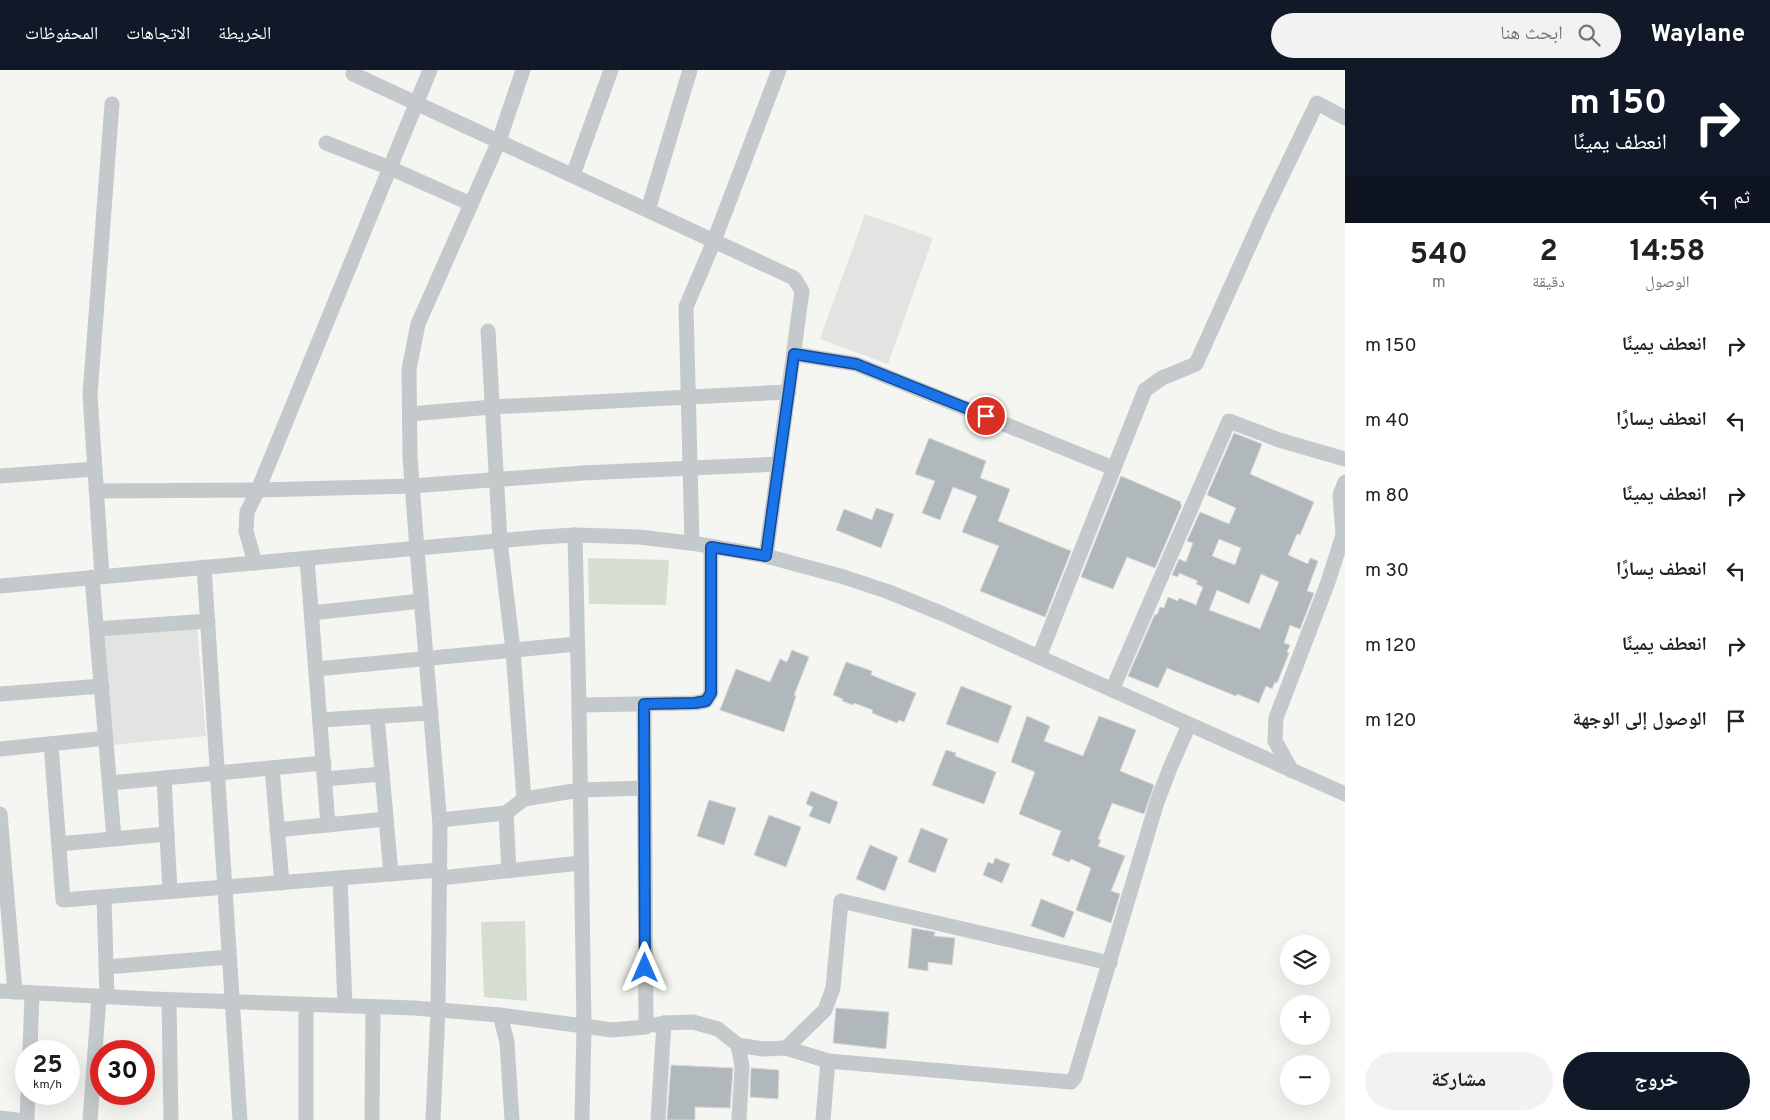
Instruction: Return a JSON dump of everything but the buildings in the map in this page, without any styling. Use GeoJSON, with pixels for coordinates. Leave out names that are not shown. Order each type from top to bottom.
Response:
{"type":"FeatureCollection","features":[{"type":"Feature","properties":{"kind":"street"},"geometry":{"type":"LineString","coordinates":[[255,563],[246,531],[246,512],[258,490],[430,70]]}},
{"type":"Feature","properties":{"kind":"street"},"geometry":{"type":"LineString","coordinates":[[433,1120],[438,1010],[440,820],[412,486],[409,369],[418,324],[499,141],[523,70]]}},
{"type":"Feature","properties":{"kind":"street"},"geometry":{"type":"LineString","coordinates":[[573,176],[611,70]]}},
{"type":"Feature","properties":{"kind":"street"},"geometry":{"type":"LineString","coordinates":[[648,210],[690,70]]}},
{"type":"Feature","properties":{"kind":"street"},"geometry":{"type":"LineString","coordinates":[[692,543],[686,307],[714,241],[779,70]]}},
{"type":"Feature","properties":{"kind":"street"},"geometry":{"type":"LineString","coordinates":[[353,74],[794,278],[802,291],[766,556]]}},
{"type":"Feature","properties":{"kind":"street"},"geometry":{"type":"LineString","coordinates":[[1039,657],[1145,390],[1162,378],[1196,364],[1264,213],[1317,103],[1345,118]]}},
{"type":"Feature","properties":{"kind":"street"},"geometry":{"type":"LineString","coordinates":[[112,104],[90,395],[96,491],[97,629],[114,838]]}},
{"type":"Feature","properties":{"kind":"street"},"geometry":{"type":"LineString","coordinates":[[326,143],[390,168],[471,204]]}},
{"type":"Feature","properties":{"kind":"street"},"geometry":{"type":"LineString","coordinates":[[488,331],[500,541],[512,650],[524,799]]}},
{"type":"Feature","properties":{"kind":"street"},"geometry":{"type":"LineString","coordinates":[[794,354],[856,364],[1113,468]]}},
{"type":"Feature","properties":{"kind":"street"},"geometry":{"type":"LineString","coordinates":[[410,414],[492,407],[789,392]]}},
{"type":"Feature","properties":{"kind":"street"},"geometry":{"type":"LineString","coordinates":[[1112,690],[1229,420],[1279,440],[1345,459]]}},
{"type":"Feature","properties":{"kind":"street"},"geometry":{"type":"LineString","coordinates":[[96,491],[258,490],[412,486],[496,479],[779,464]]}},
{"type":"Feature","properties":{"kind":"street"},"geometry":{"type":"LineString","coordinates":[[0,476],[95,470]]}},
{"type":"Feature","properties":{"kind":"street"},"geometry":{"type":"LineString","coordinates":[[1292,771],[1275,741],[1276,718],[1328,582],[1343,535],[1340,496],[1345,482]]}},
{"type":"Feature","properties":{"kind":"street"},"geometry":{"type":"LineString","coordinates":[[575,536],[584,1026],[582,1120]]}},
{"type":"Feature","properties":{"kind":"street"},"geometry":{"type":"LineString","coordinates":[[0,586],[97,576],[575,536],[639,537],[692,543],[766,556],[844,577],[889,592],[943,614],[1345,794]]}},
{"type":"Feature","properties":{"kind":"street"},"geometry":{"type":"LineString","coordinates":[[579,705],[695,703],[706,701],[711,693],[711,547]]}},
{"type":"Feature","properties":{"kind":"street"},"geometry":{"type":"LineString","coordinates":[[307,559],[328,825]]}},
{"type":"Feature","properties":{"kind":"street"},"geometry":{"type":"LineString","coordinates":[[204,567],[240,1120]]}},
{"type":"Feature","properties":{"kind":"street"},"geometry":{"type":"LineString","coordinates":[[312,613],[421,601]]}},
{"type":"Feature","properties":{"kind":"street"},"geometry":{"type":"LineString","coordinates":[[97,629],[208,621]]}},
{"type":"Feature","properties":{"kind":"street"},"geometry":{"type":"LineString","coordinates":[[316,669],[577,644]]}},
{"type":"Feature","properties":{"kind":"street"},"geometry":{"type":"LineString","coordinates":[[0,694],[102,686]]}},
{"type":"Feature","properties":{"kind":"street"},"geometry":{"type":"LineString","coordinates":[[644,704],[646,1027]]}},
{"type":"Feature","properties":{"kind":"street"},"geometry":{"type":"LineString","coordinates":[[320,720],[431,713]]}},
{"type":"Feature","properties":{"kind":"street"},"geometry":{"type":"LineString","coordinates":[[377,716],[391,874]]}},
{"type":"Feature","properties":{"kind":"street"},"geometry":{"type":"LineString","coordinates":[[0,814],[7,992],[438,1010],[500,1015],[612,1030],[646,1027],[664,1023],[693,1022],[718,1029],[738,1045],[763,1049],[786,1048],[828,1061],[1071,1082],[1075,1077],[1157,802],[1189,725]]}},
{"type":"Feature","properties":{"kind":"street"},"geometry":{"type":"LineString","coordinates":[[0,748],[106,738]]}},
{"type":"Feature","properties":{"kind":"street"},"geometry":{"type":"LineString","coordinates":[[51,744],[63,900],[391,874],[508,871],[581,863]]}},
{"type":"Feature","properties":{"kind":"street"},"geometry":{"type":"LineString","coordinates":[[110,783],[324,763]]}},
{"type":"Feature","properties":{"kind":"street"},"geometry":{"type":"LineString","coordinates":[[272,768],[282,883]]}},
{"type":"Feature","properties":{"kind":"street"},"geometry":{"type":"LineString","coordinates":[[325,780],[382,774]]}},
{"type":"Feature","properties":{"kind":"street"},"geometry":{"type":"LineString","coordinates":[[164,778],[170,891]]}},
{"type":"Feature","properties":{"kind":"street"},"geometry":{"type":"LineString","coordinates":[[440,820],[506,813],[524,799],[580,790],[644,788]]}},
{"type":"Feature","properties":{"kind":"street"},"geometry":{"type":"LineString","coordinates":[[506,813],[508,871]]}},
{"type":"Feature","properties":{"kind":"street"},"geometry":{"type":"LineString","coordinates":[[277,830],[386,819]]}},
{"type":"Feature","properties":{"kind":"street"},"geometry":{"type":"LineString","coordinates":[[59,844],[167,834]]}},
{"type":"Feature","properties":{"kind":"street"},"geometry":{"type":"LineString","coordinates":[[340,878],[345,1006]]}},
{"type":"Feature","properties":{"kind":"street"},"geometry":{"type":"LineString","coordinates":[[90,1120],[106,967],[104,897]]}},
{"type":"Feature","properties":{"kind":"street"},"geometry":{"type":"LineString","coordinates":[[786,1048],[825,1010],[833,988],[841,901],[1110,962]]}},
{"type":"Feature","properties":{"kind":"street"},"geometry":{"type":"LineString","coordinates":[[106,967],[229,958]]}},
{"type":"Feature","properties":{"kind":"street"},"geometry":{"type":"LineString","coordinates":[[30,1040],[32,993]]}},
{"type":"Feature","properties":{"kind":"street"},"geometry":{"type":"LineString","coordinates":[[169,1000],[171,1120]]}},
{"type":"Feature","properties":{"kind":"street"},"geometry":{"type":"LineString","coordinates":[[306,1005],[306,1120]]}},
{"type":"Feature","properties":{"kind":"street"},"geometry":{"type":"LineString","coordinates":[[372,1120],[373,1007]]}},
{"type":"Feature","properties":{"kind":"street"},"geometry":{"type":"LineString","coordinates":[[500,1015],[506,1042],[512,1120]]}},
{"type":"Feature","properties":{"kind":"street"},"geometry":{"type":"LineString","coordinates":[[658,1120],[664,1023]]}},
{"type":"Feature","properties":{"kind":"street"},"geometry":{"type":"LineString","coordinates":[[738,1045],[742,1066],[739,1120]]}},
{"type":"Feature","properties":{"kind":"street"},"geometry":{"type":"LineString","coordinates":[[823,1120],[828,1061]]}},
{"type":"Feature","properties":{"kind":"street"},"geometry":{"type":"LineString","coordinates":[[28,1105],[28,1120]]}},
{"type":"Feature","properties":{"kind":"street"},"geometry":{"type":"LineString","coordinates":[[0,1118],[16,1120]]}},
{"type":"Feature","properties":{"kind":"shaded area"},"geometry":{"type":"Polygon","coordinates":[[[865,214],[933,238],[888,364],[820,339],[865,214]]]}},
{"type":"Feature","properties":{"kind":"shaded area"},"geometry":{"type":"Polygon","coordinates":[[[588,558],[669,560],[666,605],[589,604],[588,558]]]}},
{"type":"Feature","properties":{"kind":"shaded area"},"geometry":{"type":"Polygon","coordinates":[[[197,627],[206,736],[113,745],[104,635],[197,627]]]}},
{"type":"Feature","properties":{"kind":"shaded area"},"geometry":{"type":"Polygon","coordinates":[[[525,921],[527,1001],[484,997],[481,922],[525,921]]]}},
{"type":"Feature","properties":{"kind":"route"},"geometry":{"type":"LineString","coordinates":[[645,968],[644,704],[695,703],[706,701],[711,693],[711,547],[766,556],[794,354],[856,364],[986,416]]}}]}
